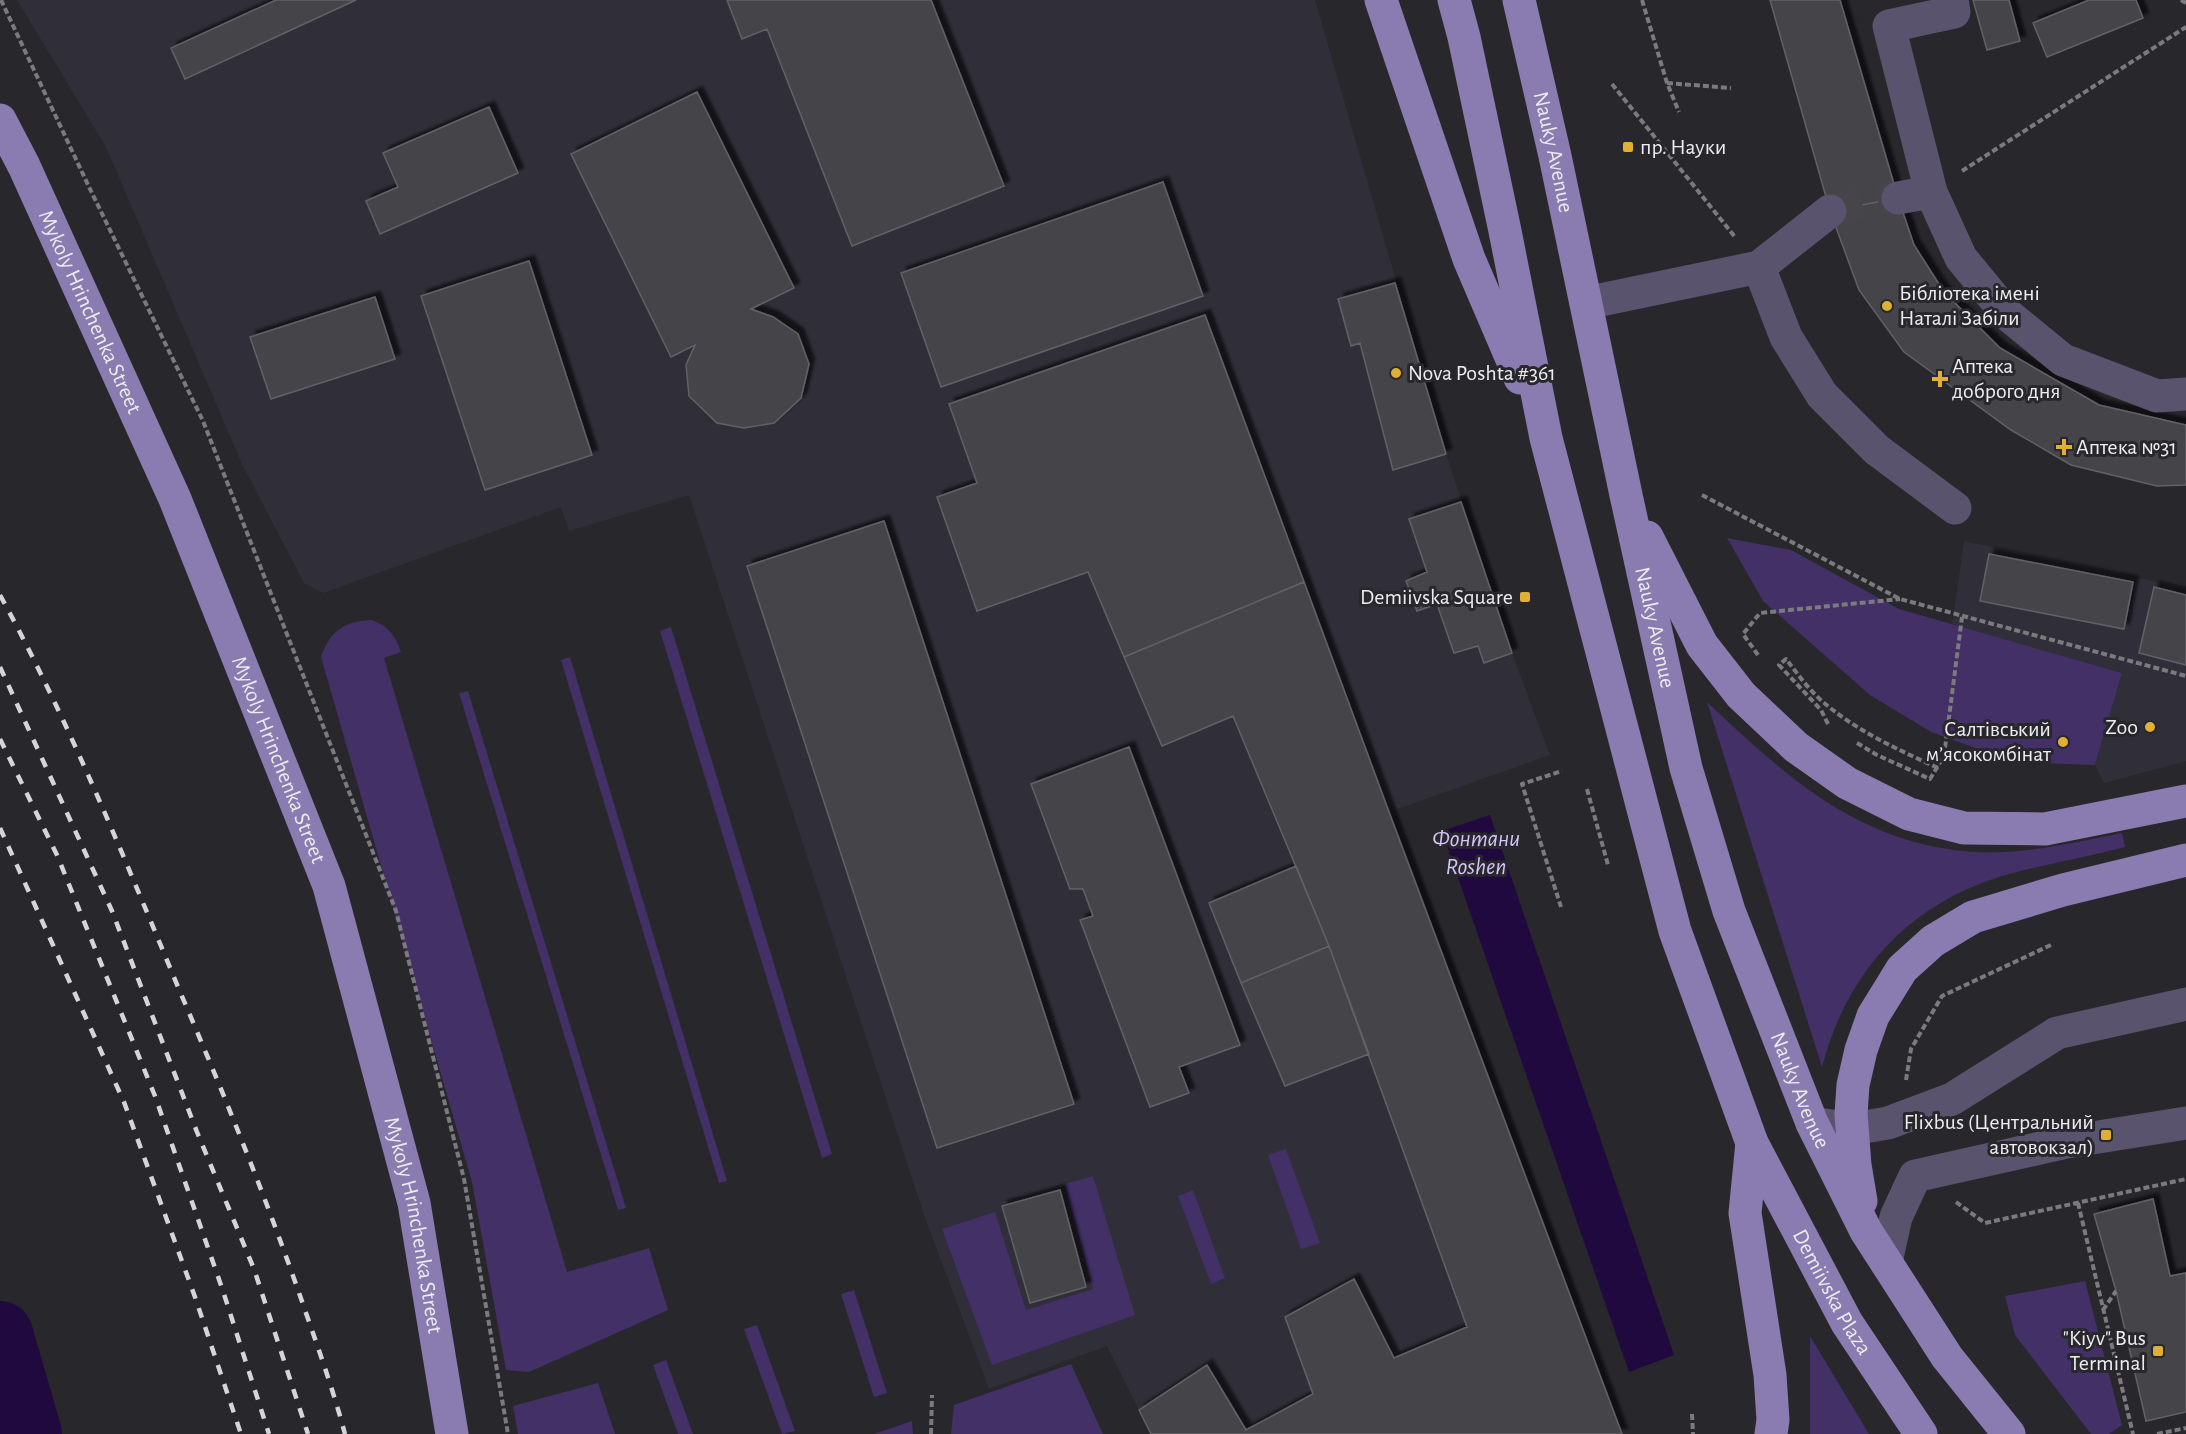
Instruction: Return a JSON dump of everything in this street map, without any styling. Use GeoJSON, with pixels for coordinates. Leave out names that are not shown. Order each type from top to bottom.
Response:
{"type":"FeatureCollection","features":[{"type":"Feature","properties":{"kind":"main road"},"geometry":{"type":"LineString","coordinates":[[1381,0],[1469,259],[1546,438]]}},
{"type":"Feature","properties":{"kind":"main road"},"geometry":{"type":"LineString","coordinates":[[1454,0],[1467,49],[1546,438],[1675,932],[1752,1143],[1745,1213],[1770,1375],[1773,1430]]}},
{"type":"Feature","properties":{"kind":"main road","name":"Nauky Avenue"},"geometry":{"type":"LineString","coordinates":[[1519,0],[1555,156],[1686,768],[1729,911],[1812,1123],[1866,1231]]}},
{"type":"Feature","properties":{"kind":"main road","name":"Mykoly Hrinchenka Street"},"geometry":{"type":"LineString","coordinates":[[0,120],[24,166],[175,499],[329,886],[414,1203],[452,1434]]}},
{"type":"Feature","properties":{"kind":"main road"},"geometry":{"type":"LineString","coordinates":[[1626,495],[1697,635],[1709,653],[1741,694],[1796,747],[1847,783],[1909,814],[1964,828],[2045,830],[2186,801]]}},
{"type":"Feature","properties":{"kind":"main road"},"geometry":{"type":"LineString","coordinates":[[2009,1434],[1947,1357],[1866,1231],[1855,1165],[1852,1129],[1853,1085],[1861,1050],[1873,1016],[1902,969],[1933,941],[1973,917],[2063,890],[2186,860]]}},
{"type":"Feature","properties":{"kind":"main road","name":"Demiivska Plaza"},"geometry":{"type":"LineString","coordinates":[[1752,1143],[1846,1323],[1920,1434]]}},
{"type":"Feature","properties":{"kind":"lane"},"geometry":{"type":"LineString","coordinates":[[1952,0],[1954,12],[1889,26],[1931,192],[1961,258],[2008,315],[2063,360],[2157,396],[2186,394]]}},
{"type":"Feature","properties":{"kind":"lane"},"geometry":{"type":"LineString","coordinates":[[1898,198],[1931,192]]}},
{"type":"Feature","properties":{"kind":"lane"},"geometry":{"type":"LineString","coordinates":[[1586,303],[1760,267],[1830,211]]}},
{"type":"Feature","properties":{"kind":"lane"},"geometry":{"type":"LineString","coordinates":[[1760,267],[1786,337],[1822,395],[1877,450],[1955,508]]}},
{"type":"Feature","properties":{"kind":"lane"},"geometry":{"type":"LineString","coordinates":[[1812,1123],[1852,1129],[1888,1124],[1952,1099],[2057,1033],[2186,1004]]}},
{"type":"Feature","properties":{"kind":"lane"},"geometry":{"type":"LineString","coordinates":[[1886,1262],[1896,1217],[1915,1176],[2067,1142],[2186,1123]]}},
{"type":"Feature","properties":{"kind":"path"},"geometry":{"type":"LineString","coordinates":[[1,0],[90,189]]}},
{"type":"Feature","properties":{"kind":"path"},"geometry":{"type":"LineString","coordinates":[[1642,0],[1667,83],[1679,112]]}},
{"type":"Feature","properties":{"kind":"path"},"geometry":{"type":"LineString","coordinates":[[2181,0],[2186,3]]}},
{"type":"Feature","properties":{"kind":"path"},"geometry":{"type":"LineString","coordinates":[[1931,192],[2186,27]]}},
{"type":"Feature","properties":{"kind":"path"},"geometry":{"type":"LineString","coordinates":[[1667,83],[1731,88]]}},
{"type":"Feature","properties":{"kind":"path"},"geometry":{"type":"LineString","coordinates":[[1612,84],[1760,267]]}},
{"type":"Feature","properties":{"kind":"path"},"geometry":{"type":"LineString","coordinates":[[1702,495],[1900,599],[2186,676]]}},
{"type":"Feature","properties":{"kind":"path"},"geometry":{"type":"LineString","coordinates":[[1743,634],[1760,613],[1900,599]]}},
{"type":"Feature","properties":{"kind":"path"},"geometry":{"type":"LineString","coordinates":[[1848,738],[1877,755],[1930,779],[1944,756],[1962,617]]}},
{"type":"Feature","properties":{"kind":"path"},"geometry":{"type":"LineString","coordinates":[[1829,728],[1821,710],[1779,665],[1786,659],[1820,699],[1846,720],[1884,743],[1938,768]]}},
{"type":"Feature","properties":{"kind":"path"},"geometry":{"type":"LineString","coordinates":[[1561,907],[1522,784],[1562,771]]}},
{"type":"Feature","properties":{"kind":"path"},"geometry":{"type":"LineString","coordinates":[[1587,789],[1608,864]]}},
{"type":"Feature","properties":{"kind":"path"},"geometry":{"type":"LineString","coordinates":[[1911,1049],[1942,996],[2053,944]]}},
{"type":"Feature","properties":{"kind":"path"},"geometry":{"type":"LineString","coordinates":[[2078,1203],[2133,1434]]}},
{"type":"Feature","properties":{"kind":"path"},"geometry":{"type":"LineString","coordinates":[[2102,1310],[2116,1290]]}},
{"type":"Feature","properties":{"kind":"path"},"geometry":{"type":"LineString","coordinates":[[931,1434],[932,1395]]}},
{"type":"Feature","properties":{"kind":"path"},"geometry":{"type":"LineString","coordinates":[[1692,1414],[1693,1434]]}},
{"type":"Feature","properties":{"kind":"path"},"geometry":{"type":"LineString","coordinates":[[2157,1434],[2186,1428]]}},
{"type":"Feature","properties":{"kind":"shaded area"},"geometry":{"type":"Polygon","coordinates":[[[17,0],[1315,0],[1446,454],[1512,653],[1550,755],[1389,812],[1622,1434],[1151,1434],[1107,1346],[989,1389],[925,1218],[689,495],[569,531],[561,507],[323,593],[304,583],[242,464],[106,147],[17,0]]]}},
{"type":"Feature","properties":{"kind":"shaded area"},"geometry":{"type":"Polygon","coordinates":[[[1727,538],[1791,550],[1899,609],[2122,673],[2095,765],[2014,762],[1931,732],[1870,695],[1763,601],[1727,538]]]}},
{"type":"Feature","properties":{"kind":"shaded area"},"geometry":{"type":"Polygon","coordinates":[[[1964,541],[2186,588],[2186,761],[2104,783],[2095,765],[2122,673],[1952,625],[1964,541]]]}},
{"type":"Feature","properties":{"kind":"shaded area"},"geometry":{"type":"Polygon","coordinates":[[[372,620],[391,632],[401,652],[384,658],[567,1272],[649,1248],[668,1310],[529,1372],[506,1370],[472,1182],[321,657],[329,640],[339,629],[353,623],[372,620]]]}},
{"type":"Feature","properties":{"kind":"shaded area"},"geometry":{"type":"Polygon","coordinates":[[[671,627],[832,1154],[822,1158],[660,631],[671,627]]]}},
{"type":"Feature","properties":{"kind":"shaded area"},"geometry":{"type":"Polygon","coordinates":[[[570,657],[727,1181],[719,1183],[561,660],[570,657]]]}},
{"type":"Feature","properties":{"kind":"shaded area"},"geometry":{"type":"Polygon","coordinates":[[[468,691],[626,1208],[618,1210],[459,693],[468,691]]]}},
{"type":"Feature","properties":{"kind":"shaded area"},"geometry":{"type":"Polygon","coordinates":[[[1707,702],[1793,778],[1854,818],[1887,833],[1923,844],[1963,851],[2003,852],[2063,845],[2122,833],[2125,847],[2009,874],[1974,886],[1942,902],[1914,921],[1888,944],[1867,970],[1848,1000],[1833,1032],[1822,1067],[1707,702]]]}},
{"type":"Feature","properties":{"kind":"shaded area"},"geometry":{"type":"Polygon","coordinates":[[[1286,1149],[1320,1243],[1301,1249],[1268,1155],[1286,1149]]]}},
{"type":"Feature","properties":{"kind":"shaded area"},"geometry":{"type":"Polygon","coordinates":[[[1093,1176],[1135,1315],[992,1365],[942,1229],[995,1212],[1026,1310],[1093,1289],[1065,1184],[1093,1176]]]}},
{"type":"Feature","properties":{"kind":"shaded area"},"geometry":{"type":"Polygon","coordinates":[[[1193,1190],[1225,1278],[1211,1284],[1178,1196],[1193,1190]]]}},
{"type":"Feature","properties":{"kind":"shaded area"},"geometry":{"type":"Polygon","coordinates":[[[2085,1281],[2122,1425],[2109,1434],[2091,1434],[2015,1335],[2005,1296],[2085,1281]]]}},
{"type":"Feature","properties":{"kind":"shaded area"},"geometry":{"type":"Polygon","coordinates":[[[854,1290],[887,1393],[874,1397],[841,1294],[854,1290]]]}},
{"type":"Feature","properties":{"kind":"shaded area"},"geometry":{"type":"Polygon","coordinates":[[[757,1325],[795,1431],[782,1434],[744,1329],[757,1325]]]}},
{"type":"Feature","properties":{"kind":"shaded area"},"geometry":{"type":"Polygon","coordinates":[[[1810,1336],[1869,1434],[1810,1434],[1810,1336]]]}},
{"type":"Feature","properties":{"kind":"shaded area"},"geometry":{"type":"Polygon","coordinates":[[[666,1360],[693,1434],[678,1434],[653,1365],[666,1360]]]}},
{"type":"Feature","properties":{"kind":"shaded area"},"geometry":{"type":"Polygon","coordinates":[[[1071,1364],[1103,1434],[951,1434],[954,1405],[1071,1364]]]}},
{"type":"Feature","properties":{"kind":"shaded area"},"geometry":{"type":"Polygon","coordinates":[[[0,1365],[21,1434],[0,1434],[0,1365]]]}},
{"type":"Feature","properties":{"kind":"shaded area"},"geometry":{"type":"Polygon","coordinates":[[[598,1383],[615,1434],[518,1434],[513,1406],[598,1383]]]}},
{"type":"Feature","properties":{"kind":"shaded area"},"geometry":{"type":"Polygon","coordinates":[[[912,1421],[913,1434],[874,1434],[912,1421]]]}},
{"type":"Feature","properties":{"kind":"water","name":"Фонтани Roshen"},"geometry":{"type":"Polygon","coordinates":[[[1490,815],[1674,1355],[1629,1372],[1442,831],[1490,815]]]}},
{"type":"Feature","properties":{"kind":"building"},"geometry":{"type":"Polygon","coordinates":[[[276,0],[356,0],[185,79],[171,48],[276,0]]]}},
{"type":"Feature","properties":{"kind":"building"},"geometry":{"type":"Polygon","coordinates":[[[727,0],[931,0],[1004,186],[852,246],[767,29],[742,39],[727,0]]]}},
{"type":"Feature","properties":{"kind":"building"},"geometry":{"type":"Polygon","coordinates":[[[1770,0],[1840,0],[1898,198],[1830,211],[1770,0]]]}},
{"type":"Feature","properties":{"kind":"building"},"geometry":{"type":"Polygon","coordinates":[[[1973,0],[2009,0],[2020,41],[1987,50],[1973,0]]]}},
{"type":"Feature","properties":{"kind":"building"},"geometry":{"type":"Polygon","coordinates":[[[2089,0],[2136,0],[2143,18],[2047,57],[2033,23],[2089,0]]]}},
{"type":"Feature","properties":{"kind":"building"},"geometry":{"type":"Polygon","coordinates":[[[697,92],[794,288],[751,309],[773,317],[798,334],[809,364],[801,398],[774,423],[744,428],[717,423],[689,396],[686,365],[695,345],[671,357],[571,154],[697,92]]]}},
{"type":"Feature","properties":{"kind":"building"},"geometry":{"type":"Polygon","coordinates":[[[489,107],[518,173],[380,234],[366,201],[398,187],[383,153],[489,107]]]}},
{"type":"Feature","properties":{"kind":"building"},"geometry":{"type":"Polygon","coordinates":[[[1163,182],[1203,296],[941,387],[901,273],[1163,182]]]}},
{"type":"Feature","properties":{"kind":"building"},"geometry":{"type":"Polygon","coordinates":[[[1898,198],[1914,245],[1944,292],[2000,348],[2099,405],[2186,425],[2186,485],[2157,486],[2071,465],[2011,430],[1904,352],[1859,290],[1830,211],[1898,198]]]}},
{"type":"Feature","properties":{"kind":"building"},"geometry":{"type":"Polygon","coordinates":[[[529,261],[592,455],[485,490],[421,296],[529,261]]]}},
{"type":"Feature","properties":{"kind":"building"},"geometry":{"type":"Polygon","coordinates":[[[1395,283],[1446,454],[1393,470],[1360,343],[1351,346],[1338,299],[1395,283]]]}},
{"type":"Feature","properties":{"kind":"building"},"geometry":{"type":"Polygon","coordinates":[[[375,297],[395,359],[271,399],[250,337],[375,297]]]}},
{"type":"Feature","properties":{"kind":"building"},"geometry":{"type":"Polygon","coordinates":[[[1205,315],[1304,582],[1124,657],[1088,572],[977,611],[937,497],[977,483],[949,404],[1205,315]]]}},
{"type":"Feature","properties":{"kind":"building"},"geometry":{"type":"Polygon","coordinates":[[[1461,502],[1512,653],[1484,663],[1478,646],[1454,653],[1437,604],[1417,611],[1406,581],[1427,572],[1409,519],[1461,502]]]}},
{"type":"Feature","properties":{"kind":"building"},"geometry":{"type":"Polygon","coordinates":[[[884,521],[1074,1104],[937,1148],[747,566],[884,521]]]}},
{"type":"Feature","properties":{"kind":"building"},"geometry":{"type":"Polygon","coordinates":[[[1989,554],[2133,582],[2124,629],[1980,601],[1989,554]]]}},
{"type":"Feature","properties":{"kind":"building"},"geometry":{"type":"Polygon","coordinates":[[[1304,582],[1622,1434],[1151,1434],[1139,1410],[1207,1365],[1246,1430],[1313,1394],[1285,1317],[1354,1279],[1394,1358],[1467,1327],[1329,946],[1233,716],[1162,746],[1124,657],[1304,582]]]}},
{"type":"Feature","properties":{"kind":"building"},"geometry":{"type":"Polygon","coordinates":[[[2154,587],[2186,595],[2186,665],[2139,653],[2154,587]]]}},
{"type":"Feature","properties":{"kind":"building"},"geometry":{"type":"Polygon","coordinates":[[[1129,747],[1240,1045],[1179,1067],[1189,1093],[1150,1107],[1080,920],[1093,916],[1083,889],[1070,889],[1031,784],[1129,747]]]}},
{"type":"Feature","properties":{"kind":"building"},"geometry":{"type":"Polygon","coordinates":[[[1296,866],[1329,946],[1241,983],[1209,903],[1296,866]]]}},
{"type":"Feature","properties":{"kind":"building"},"geometry":{"type":"Polygon","coordinates":[[[1329,946],[1369,1054],[1285,1086],[1241,983],[1329,946]]]}},
{"type":"Feature","properties":{"kind":"building"},"geometry":{"type":"Polygon","coordinates":[[[1060,1190],[1086,1287],[1030,1303],[1002,1206],[1060,1190]]]}},
{"type":"Feature","properties":{"kind":"building","name":"\"Kiyv\" Bus Terminal"},"geometry":{"type":"Polygon","coordinates":[[[2153,1199],[2170,1276],[2186,1273],[2186,1412],[2146,1421],[2116,1291],[2094,1214],[2153,1199]]]}},
{"type":"Feature","properties":{"kind":"waterway"},"geometry":{"type":"LineString","coordinates":[[0,1334],[29,1434]]}},
{"type":"Feature","properties":{"kind":"tunnel"},"geometry":{"type":"LineString","coordinates":[[1830,211],[1898,198]]}},
{"type":"Feature","properties":{"kind":"railway"},"geometry":{"type":"LineString","coordinates":[[0,595],[50,692],[96,792],[214,1073],[292,1273],[327,1373],[345,1434]]}},
{"type":"Feature","properties":{"kind":"railway"},"geometry":{"type":"LineString","coordinates":[[0,667],[112,911],[197,1132],[254,1269],[308,1434]]}},
{"type":"Feature","properties":{"kind":"railway"},"geometry":{"type":"LineString","coordinates":[[0,739],[57,855],[155,1096],[222,1288],[269,1434]]}},
{"type":"Feature","properties":{"kind":"railway"},"geometry":{"type":"LineString","coordinates":[[0,828],[124,1102],[195,1297],[241,1434]]}},
{"type":"Feature","properties":{"kind":"place","name":"пр. Науки"},"geometry":{"type":"Point","coordinates":[1628,147]}},
{"type":"Feature","properties":{"kind":"place","name":"Бібліотека імені Наталі Забіли"},"geometry":{"type":"Point","coordinates":[1887,306]}},
{"type":"Feature","properties":{"kind":"place","name":"Nova Poshta #361"},"geometry":{"type":"Point","coordinates":[1396,373]}},
{"type":"Feature","properties":{"kind":"place","name":"Аптека доброго дня"},"geometry":{"type":"Point","coordinates":[1940,379]}},
{"type":"Feature","properties":{"kind":"place","name":"Аптека №31"},"geometry":{"type":"Point","coordinates":[2064,447]}},
{"type":"Feature","properties":{"kind":"place","name":"Demiivska Square"},"geometry":{"type":"Point","coordinates":[1525,597]}},
{"type":"Feature","properties":{"kind":"place","name":"Zoo"},"geometry":{"type":"Point","coordinates":[2150,727]}},
{"type":"Feature","properties":{"kind":"place","name":"Салтівський мʼясокомбінат"},"geometry":{"type":"Point","coordinates":[2063,742]}},
{"type":"Feature","properties":{"kind":"place","name":"Flixbus (Центральний автовокзал)"},"geometry":{"type":"Point","coordinates":[2106,1135]}},
{"type":"Feature","properties":{"kind":"place","name":"\"Kiyv\" Bus Terminal"},"geometry":{"type":"Point","coordinates":[2158,1351]}}]}
